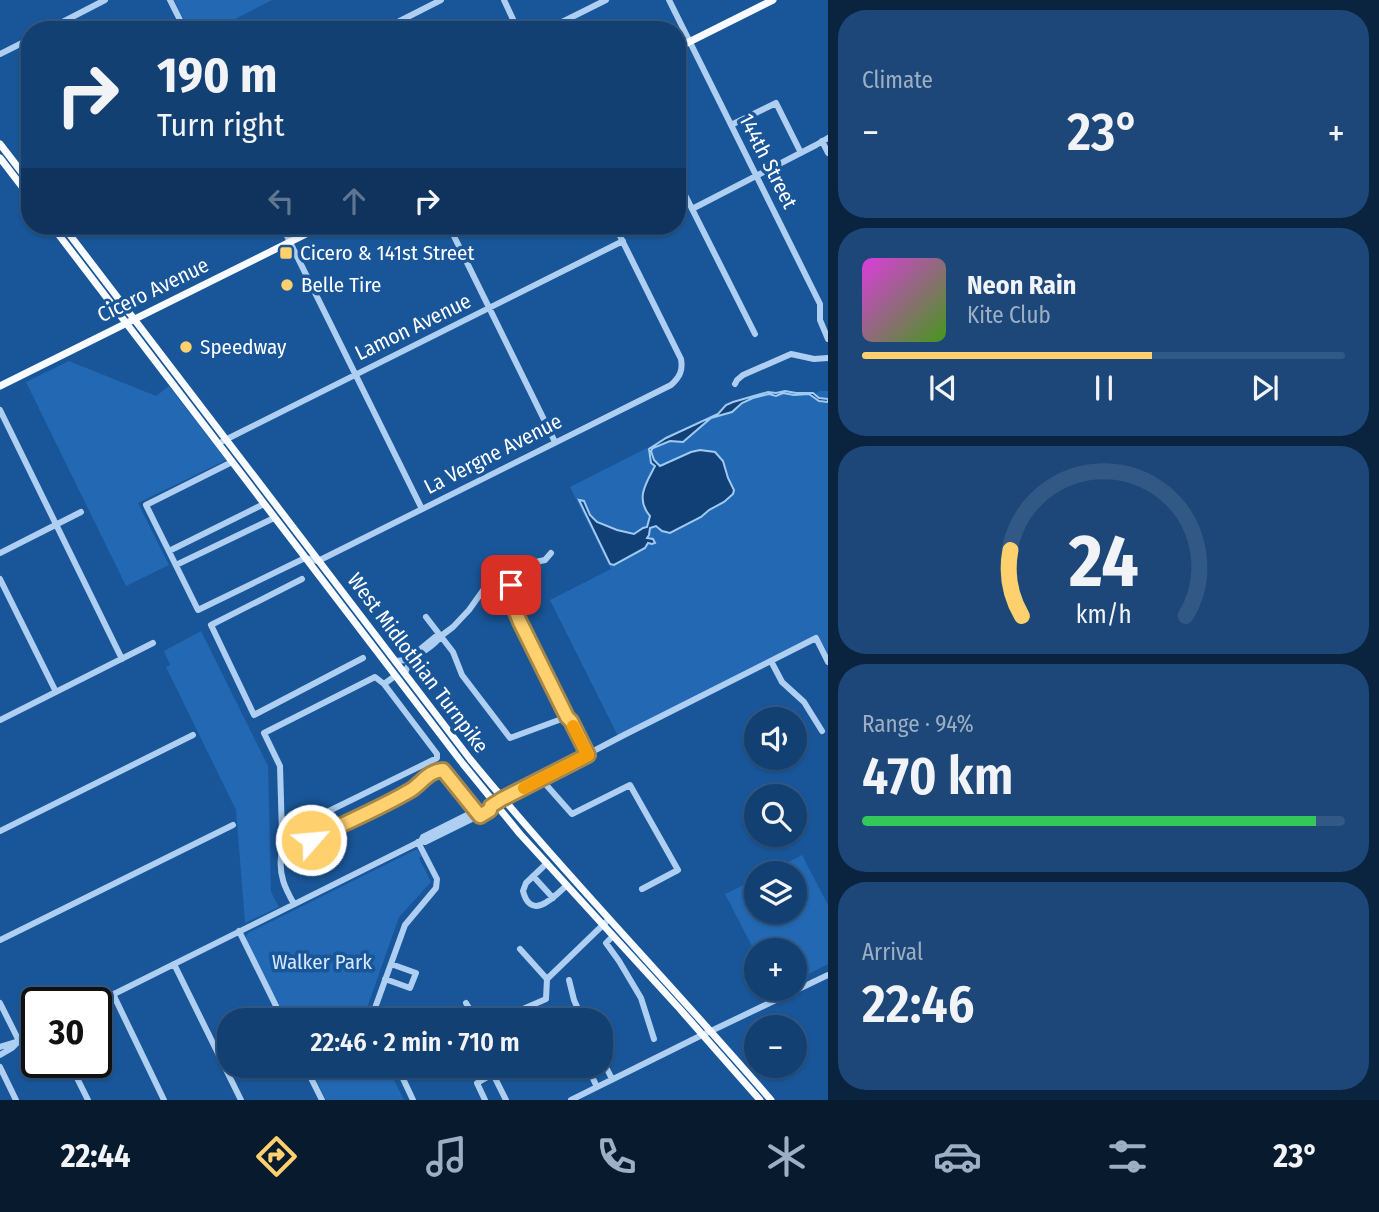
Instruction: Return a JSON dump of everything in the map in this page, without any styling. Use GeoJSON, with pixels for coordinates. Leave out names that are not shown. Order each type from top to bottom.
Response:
{"type":"FeatureCollection","features":[{"type":"Feature","properties":{"kind":"main road"},"geometry":{"type":"LineString","coordinates":[[686,44],[773,0]]}},
{"type":"Feature","properties":{"kind":"main road"},"geometry":{"type":"LineString","coordinates":[[0,144],[21,171]]}},
{"type":"Feature","properties":{"kind":"main road"},"geometry":{"type":"LineString","coordinates":[[0,158],[21,185]]}},
{"type":"Feature","properties":{"kind":"main road","name":"West Midlothian Turnpike"},"geometry":{"type":"LineString","coordinates":[[59,235],[126,323],[318,561],[470,759],[606,922],[613,936],[760,1100]]}},
{"type":"Feature","properties":{"kind":"main road","name":"West Midlothian Turnpike"},"geometry":{"type":"LineString","coordinates":[[70,235],[222,442],[232,462],[493,805],[567,885],[711,1031],[771,1100]]}},
{"type":"Feature","properties":{"kind":"main road","name":"Cicero Avenue"},"geometry":{"type":"LineString","coordinates":[[0,386],[304,235]]}},
{"type":"Feature","properties":{"kind":"main road"},"geometry":{"type":"LineString","coordinates":[[395,676],[400,668]]}},
{"type":"Feature","properties":{"kind":"street"},"geometry":{"type":"LineString","coordinates":[[64,21],[105,0]]}},
{"type":"Feature","properties":{"kind":"street"},"geometry":{"type":"LineString","coordinates":[[170,0],[180,21]]}},
{"type":"Feature","properties":{"kind":"street"},"geometry":{"type":"LineString","coordinates":[[400,21],[441,0]]}},
{"type":"Feature","properties":{"kind":"street"},"geometry":{"type":"LineString","coordinates":[[503,0],[514,21]]}},
{"type":"Feature","properties":{"kind":"street"},"geometry":{"type":"LineString","coordinates":[[564,21],[606,0]]}},
{"type":"Feature","properties":{"kind":"street","name":"144th Street"},"geometry":{"type":"LineString","coordinates":[[669,0],[680,21]]}},
{"type":"Feature","properties":{"kind":"street","name":"144th Street"},"geometry":{"type":"LineString","coordinates":[[686,34],[820,303],[820,320],[828,339]]}},
{"type":"Feature","properties":{"kind":"street"},"geometry":{"type":"LineString","coordinates":[[0,54],[21,43]]}},
{"type":"Feature","properties":{"kind":"street"},"geometry":{"type":"LineString","coordinates":[[731,125],[776,103],[801,153]]}},
{"type":"Feature","properties":{"kind":"street"},"geometry":{"type":"LineString","coordinates":[[692,209],[825,140],[828,153]]}},
{"type":"Feature","properties":{"kind":"street"},"geometry":{"type":"LineString","coordinates":[[686,197],[755,334]]}},
{"type":"Feature","properties":{"kind":"street"},"geometry":{"type":"LineString","coordinates":[[286,235],[422,509]]}},
{"type":"Feature","properties":{"kind":"street"},"geometry":{"type":"LineString","coordinates":[[453,235],[555,442]]}},
{"type":"Feature","properties":{"kind":"street"},"geometry":{"type":"LineString","coordinates":[[620,235],[623,241]]}},
{"type":"Feature","properties":{"kind":"street","name":"Lamon Avenue"},"geometry":{"type":"LineString","coordinates":[[222,442],[623,241]]}},
{"type":"Feature","properties":{"kind":"street","name":"La Vergne Avenue"},"geometry":{"type":"LineString","coordinates":[[318,561],[677,380],[681,374],[681,359],[623,241]]}},
{"type":"Feature","properties":{"kind":"street"},"geometry":{"type":"LineString","coordinates":[[735,384],[743,375],[791,354],[814,359],[828,358]]}},
{"type":"Feature","properties":{"kind":"street"},"geometry":{"type":"LineString","coordinates":[[0,410],[122,659]]}},
{"type":"Feature","properties":{"kind":"street"},"geometry":{"type":"LineString","coordinates":[[232,462],[146,505],[198,610],[305,558],[318,561]]}},
{"type":"Feature","properties":{"kind":"street"},"geometry":{"type":"LineString","coordinates":[[169,551],[264,504]]}},
{"type":"Feature","properties":{"kind":"street"},"geometry":{"type":"LineString","coordinates":[[0,553],[81,512]]}},
{"type":"Feature","properties":{"kind":"street"},"geometry":{"type":"LineString","coordinates":[[176,565],[274,518]]}},
{"type":"Feature","properties":{"kind":"street"},"geometry":{"type":"LineString","coordinates":[[400,668],[437,641],[462,617],[490,582],[518,566],[545,559],[551,553]]}},
{"type":"Feature","properties":{"kind":"street"},"geometry":{"type":"LineString","coordinates":[[505,572],[513,591],[516,614],[571,721],[585,757]]}},
{"type":"Feature","properties":{"kind":"street"},"geometry":{"type":"LineString","coordinates":[[0,579],[56,692]]}},
{"type":"Feature","properties":{"kind":"street"},"geometry":{"type":"LineString","coordinates":[[302,579],[211,625],[254,715],[363,659]]}},
{"type":"Feature","properties":{"kind":"street"},"geometry":{"type":"LineString","coordinates":[[426,617],[455,655],[462,675],[510,738],[567,717]]}},
{"type":"Feature","properties":{"kind":"street"},"geometry":{"type":"LineString","coordinates":[[400,668],[435,637],[441,636]]}},
{"type":"Feature","properties":{"kind":"street"},"geometry":{"type":"LineString","coordinates":[[164,1100],[113,995],[420,841],[423,837],[478,814],[487,805],[493,805],[816,638],[828,662]]}},
{"type":"Feature","properties":{"kind":"street"},"geometry":{"type":"LineString","coordinates":[[0,720],[153,643]]}},
{"type":"Feature","properties":{"kind":"street"},"geometry":{"type":"LineString","coordinates":[[771,661],[782,682],[804,702],[822,731]]}},
{"type":"Feature","properties":{"kind":"street"},"geometry":{"type":"LineString","coordinates":[[384,684],[395,676]]}},
{"type":"Feature","properties":{"kind":"street"},"geometry":{"type":"LineString","coordinates":[[375,677],[384,684],[437,754],[437,758],[282,834],[280,766],[264,733],[375,677]]}},
{"type":"Feature","properties":{"kind":"street"},"geometry":{"type":"LineString","coordinates":[[0,831],[193,735]]}},
{"type":"Feature","properties":{"kind":"street"},"geometry":{"type":"LineString","coordinates":[[295,904],[281,880],[281,852],[286,845],[311,840],[411,789],[427,776],[440,770],[443,770],[478,814]]}},
{"type":"Feature","properties":{"kind":"street"},"geometry":{"type":"LineString","coordinates":[[541,779],[572,814],[630,785],[678,870],[642,889]]}},
{"type":"Feature","properties":{"kind":"street"},"geometry":{"type":"LineString","coordinates":[[0,940],[233,825]]}},
{"type":"Feature","properties":{"kind":"street"},"geometry":{"type":"LineString","coordinates":[[375,1008],[405,925],[436,888],[437,879],[420,841]]}},
{"type":"Feature","properties":{"kind":"street"},"geometry":{"type":"LineString","coordinates":[[547,863],[524,888],[526,900],[537,906],[548,902],[567,885]]}},
{"type":"Feature","properties":{"kind":"street"},"geometry":{"type":"LineString","coordinates":[[533,876],[553,898]]}},
{"type":"Feature","properties":{"kind":"street"},"geometry":{"type":"LineString","coordinates":[[525,1008],[545,999],[547,979],[606,922]]}},
{"type":"Feature","properties":{"kind":"street"},"geometry":{"type":"LineString","coordinates":[[239,931],[277,1008]]}},
{"type":"Feature","properties":{"kind":"street"},"geometry":{"type":"LineString","coordinates":[[613,936],[606,943],[641,998],[654,1039]]}},
{"type":"Feature","properties":{"kind":"street"},"geometry":{"type":"LineString","coordinates":[[520,949],[547,979]]}},
{"type":"Feature","properties":{"kind":"street"},"geometry":{"type":"LineString","coordinates":[[173,964],[241,1100]]}},
{"type":"Feature","properties":{"kind":"street"},"geometry":{"type":"LineString","coordinates":[[385,979],[411,988],[416,973],[391,964]]}},
{"type":"Feature","properties":{"kind":"street"},"geometry":{"type":"LineString","coordinates":[[571,1100],[828,975]]}},
{"type":"Feature","properties":{"kind":"street"},"geometry":{"type":"LineString","coordinates":[[569,980],[578,1008]]}},
{"type":"Feature","properties":{"kind":"street"},"geometry":{"type":"LineString","coordinates":[[0,1003],[19,1041]]}},
{"type":"Feature","properties":{"kind":"street"},"geometry":{"type":"LineString","coordinates":[[466,1003],[469,1008]]}},
{"type":"Feature","properties":{"kind":"street"},"geometry":{"type":"LineString","coordinates":[[0,1047],[19,1041]]}},
{"type":"Feature","properties":{"kind":"street"},"geometry":{"type":"LineString","coordinates":[[0,1055],[19,1041]]}},
{"type":"Feature","properties":{"kind":"street"},"geometry":{"type":"LineString","coordinates":[[0,1067],[16,1100]]}},
{"type":"Feature","properties":{"kind":"street"},"geometry":{"type":"LineString","coordinates":[[485,1100],[477,1083],[493,1074],[506,1100]]}},
{"type":"Feature","properties":{"kind":"street"},"geometry":{"type":"LineString","coordinates":[[77,1078],[88,1100]]}},
{"type":"Feature","properties":{"kind":"street"},"geometry":{"type":"LineString","coordinates":[[311,1078],[322,1100]]}},
{"type":"Feature","properties":{"kind":"street"},"geometry":{"type":"LineString","coordinates":[[402,1078],[413,1100]]}},
{"type":"Feature","properties":{"kind":"street"},"geometry":{"type":"LineString","coordinates":[[593,1078],[597,1087]]}},
{"type":"Feature","properties":{"kind":"green space"},"geometry":{"type":"Polygon","coordinates":[[[174,0],[272,0],[231,21],[184,21],[174,0]]]}},
{"type":"Feature","properties":{"kind":"green space"},"geometry":{"type":"Polygon","coordinates":[[[69,361],[156,396],[169,386],[226,460],[138,503],[169,565],[126,586],[26,382],[69,361]]]}},
{"type":"Feature","properties":{"kind":"green space"},"geometry":{"type":"Polygon","coordinates":[[[819,391],[828,391],[828,659],[816,635],[618,736],[550,600],[611,569],[570,487],[706,421],[727,406],[768,393],[815,395],[819,391]]]}},
{"type":"Feature","properties":{"kind":"green space"},"geometry":{"type":"Polygon","coordinates":[[[201,631],[268,766],[271,892],[279,907],[245,923],[236,810],[166,667],[170,665],[164,651],[201,631]]]}},
{"type":"Feature","properties":{"kind":"green space","name":"Walker Park"},"geometry":{"type":"Polygon","coordinates":[[[417,849],[422,856],[419,858],[431,882],[399,917],[367,1008],[281,1008],[246,939],[248,933],[417,849]]]}},
{"type":"Feature","properties":{"kind":"green space"},"geometry":{"type":"Polygon","coordinates":[[[802,855],[805,861],[790,861],[802,855]]]}},
{"type":"Feature","properties":{"kind":"green space"},"geometry":{"type":"Polygon","coordinates":[[[807,865],[828,905],[828,964],[807,975],[807,938],[748,938],[725,894],[744,885],[744,924],[807,924],[807,865]]]}},
{"type":"Feature","properties":{"kind":"green space"},"geometry":{"type":"Polygon","coordinates":[[[315,1078],[393,1078],[404,1100],[326,1100],[315,1078]]]}},
{"type":"Feature","properties":{"kind":"shaded area"},"geometry":{"type":"Polygon","coordinates":[[[768,392],[813,393],[819,398],[828,399],[828,402],[819,401],[809,394],[769,394],[753,398],[732,412],[711,418],[683,442],[670,441],[653,448],[651,451],[654,460],[660,466],[691,452],[715,452],[723,461],[734,490],[733,494],[701,517],[670,533],[656,526],[650,528],[647,538],[653,539],[655,543],[648,543],[645,548],[614,565],[610,564],[579,500],[584,501],[590,515],[597,522],[634,534],[647,527],[650,516],[643,503],[644,491],[655,466],[651,463],[649,449],[666,438],[718,414],[733,402],[768,392]]]}},
{"type":"Feature","properties":{"kind":"slow traffic"},"geometry":{"type":"LineString","coordinates":[[524,788],[588,755],[573,726]]}},
{"type":"Feature","properties":{"kind":"place","name":"Cicero & 141st Street"},"geometry":{"type":"Point","coordinates":[286,253]}},
{"type":"Feature","properties":{"kind":"place","name":"Belle Tire"},"geometry":{"type":"Point","coordinates":[287,285]}},
{"type":"Feature","properties":{"kind":"place","name":"Speedway"},"geometry":{"type":"Point","coordinates":[186,347]}},
{"type":"Feature","properties":{"kind":"route"},"geometry":{"type":"LineString","coordinates":[[311,840],[411,789],[435,771],[443,770],[480,816],[502,799],[588,755],[520,622],[511,585]]}}]}
